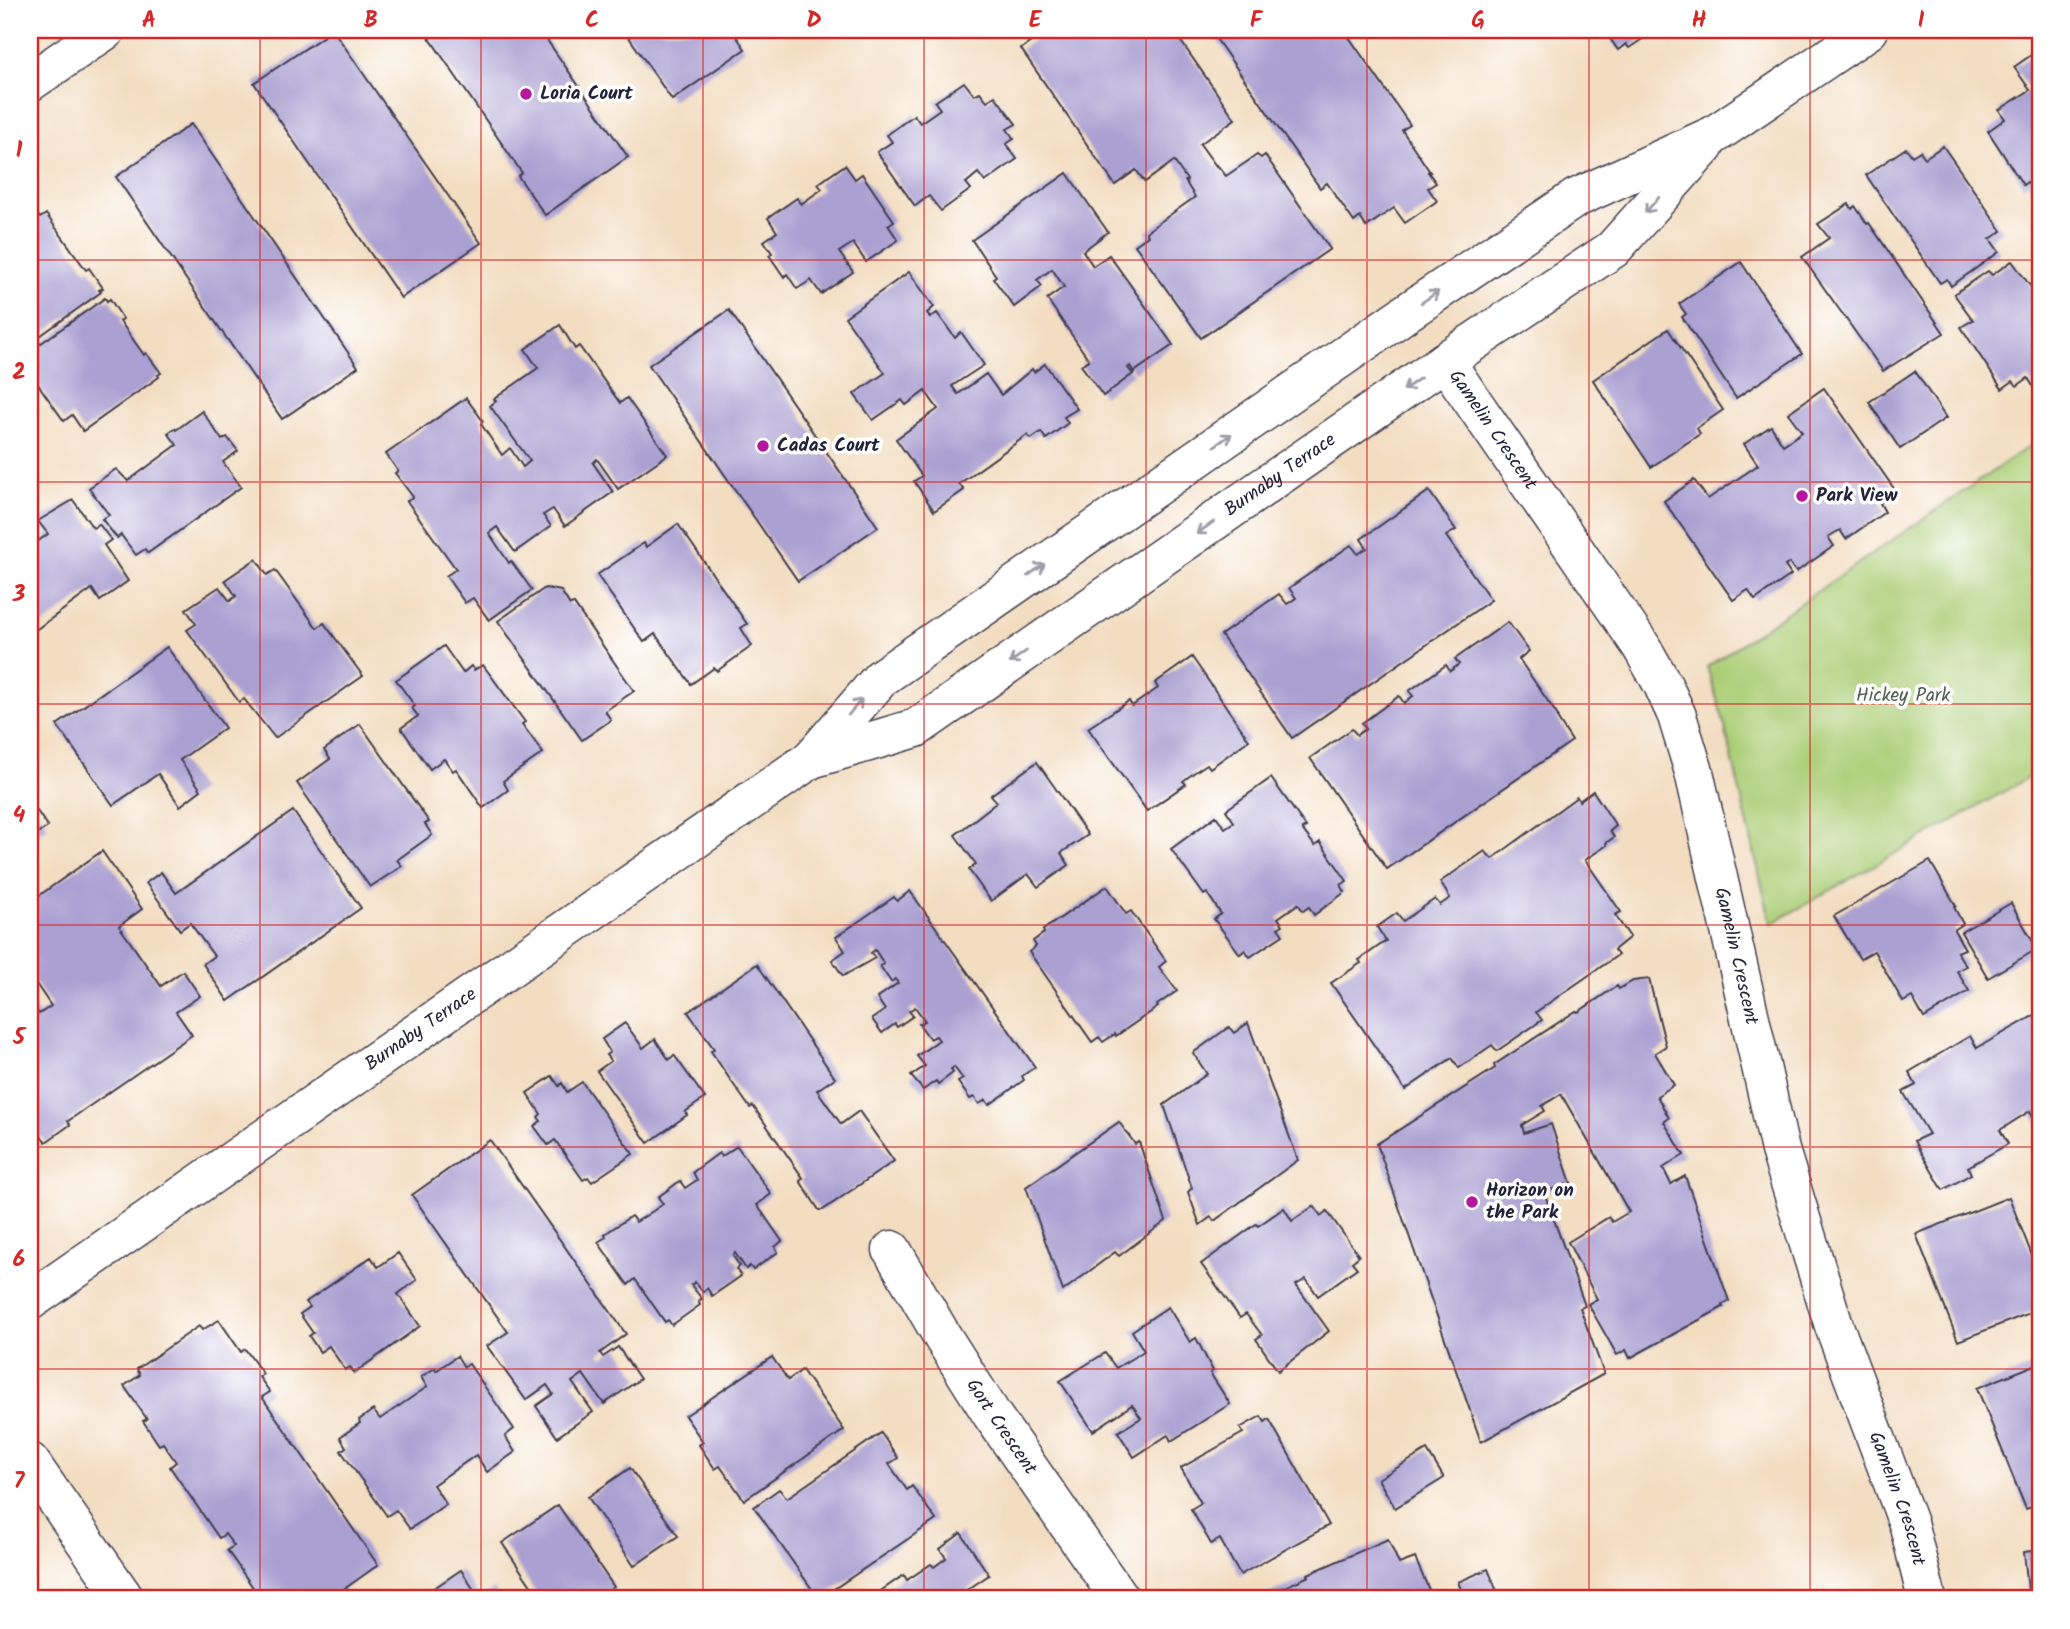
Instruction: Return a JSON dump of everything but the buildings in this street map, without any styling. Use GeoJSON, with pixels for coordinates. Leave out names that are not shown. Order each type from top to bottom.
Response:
{"type":"FeatureCollection","features":[{"type":"Feature","properties":{"kind":"street"},"geometry":{"type":"LineString","coordinates":[[30,82],[106,30]]}},
{"type":"Feature","properties":{"kind":"street","name":"Burnaby Terrace"},"geometry":{"type":"LineString","coordinates":[[30,1301],[811,759],[881,678],[1406,313],[1576,198],[1714,135],[1869,30]]}},
{"type":"Feature","properties":{"kind":"street","name":"Burnaby Terrace"},"geometry":{"type":"LineString","coordinates":[[811,759],[916,728],[1445,361],[1613,248],[1714,135]]}},
{"type":"Feature","properties":{"kind":"street","name":"Gamelin Crescent"},"geometry":{"type":"LineString","coordinates":[[1445,361],[1641,646],[1664,685],[1677,716],[1694,772],[1788,1177],[1833,1326],[1909,1525],[1927,1599]]}},
{"type":"Feature","properties":{"kind":"street","name":"Gort Crescent"},"geometry":{"type":"LineString","coordinates":[[892,1250],[992,1415],[1120,1599]]}},
{"type":"Feature","properties":{"kind":"street"},"geometry":{"type":"LineString","coordinates":[[30,1462],[125,1599]]}},
{"type":"Feature","properties":{"kind":"green space","name":"Hickey Park"},"geometry":{"type":"Polygon","coordinates":[[[2040,439],[2040,771],[1771,924],[1723,719],[1707,667],[2040,439]]]}},
{"type":"Feature","properties":{"kind":"place","name":"Loria Court"},"geometry":{"type":"Point","coordinates":[526,94]}},
{"type":"Feature","properties":{"kind":"place","name":"Cadas Court"},"geometry":{"type":"Point","coordinates":[763,446]}},
{"type":"Feature","properties":{"kind":"place","name":"Park View"},"geometry":{"type":"Point","coordinates":[1802,496]}},
{"type":"Feature","properties":{"kind":"place","name":"Horizon on the Park"},"geometry":{"type":"Point","coordinates":[1472,1202]}}]}
